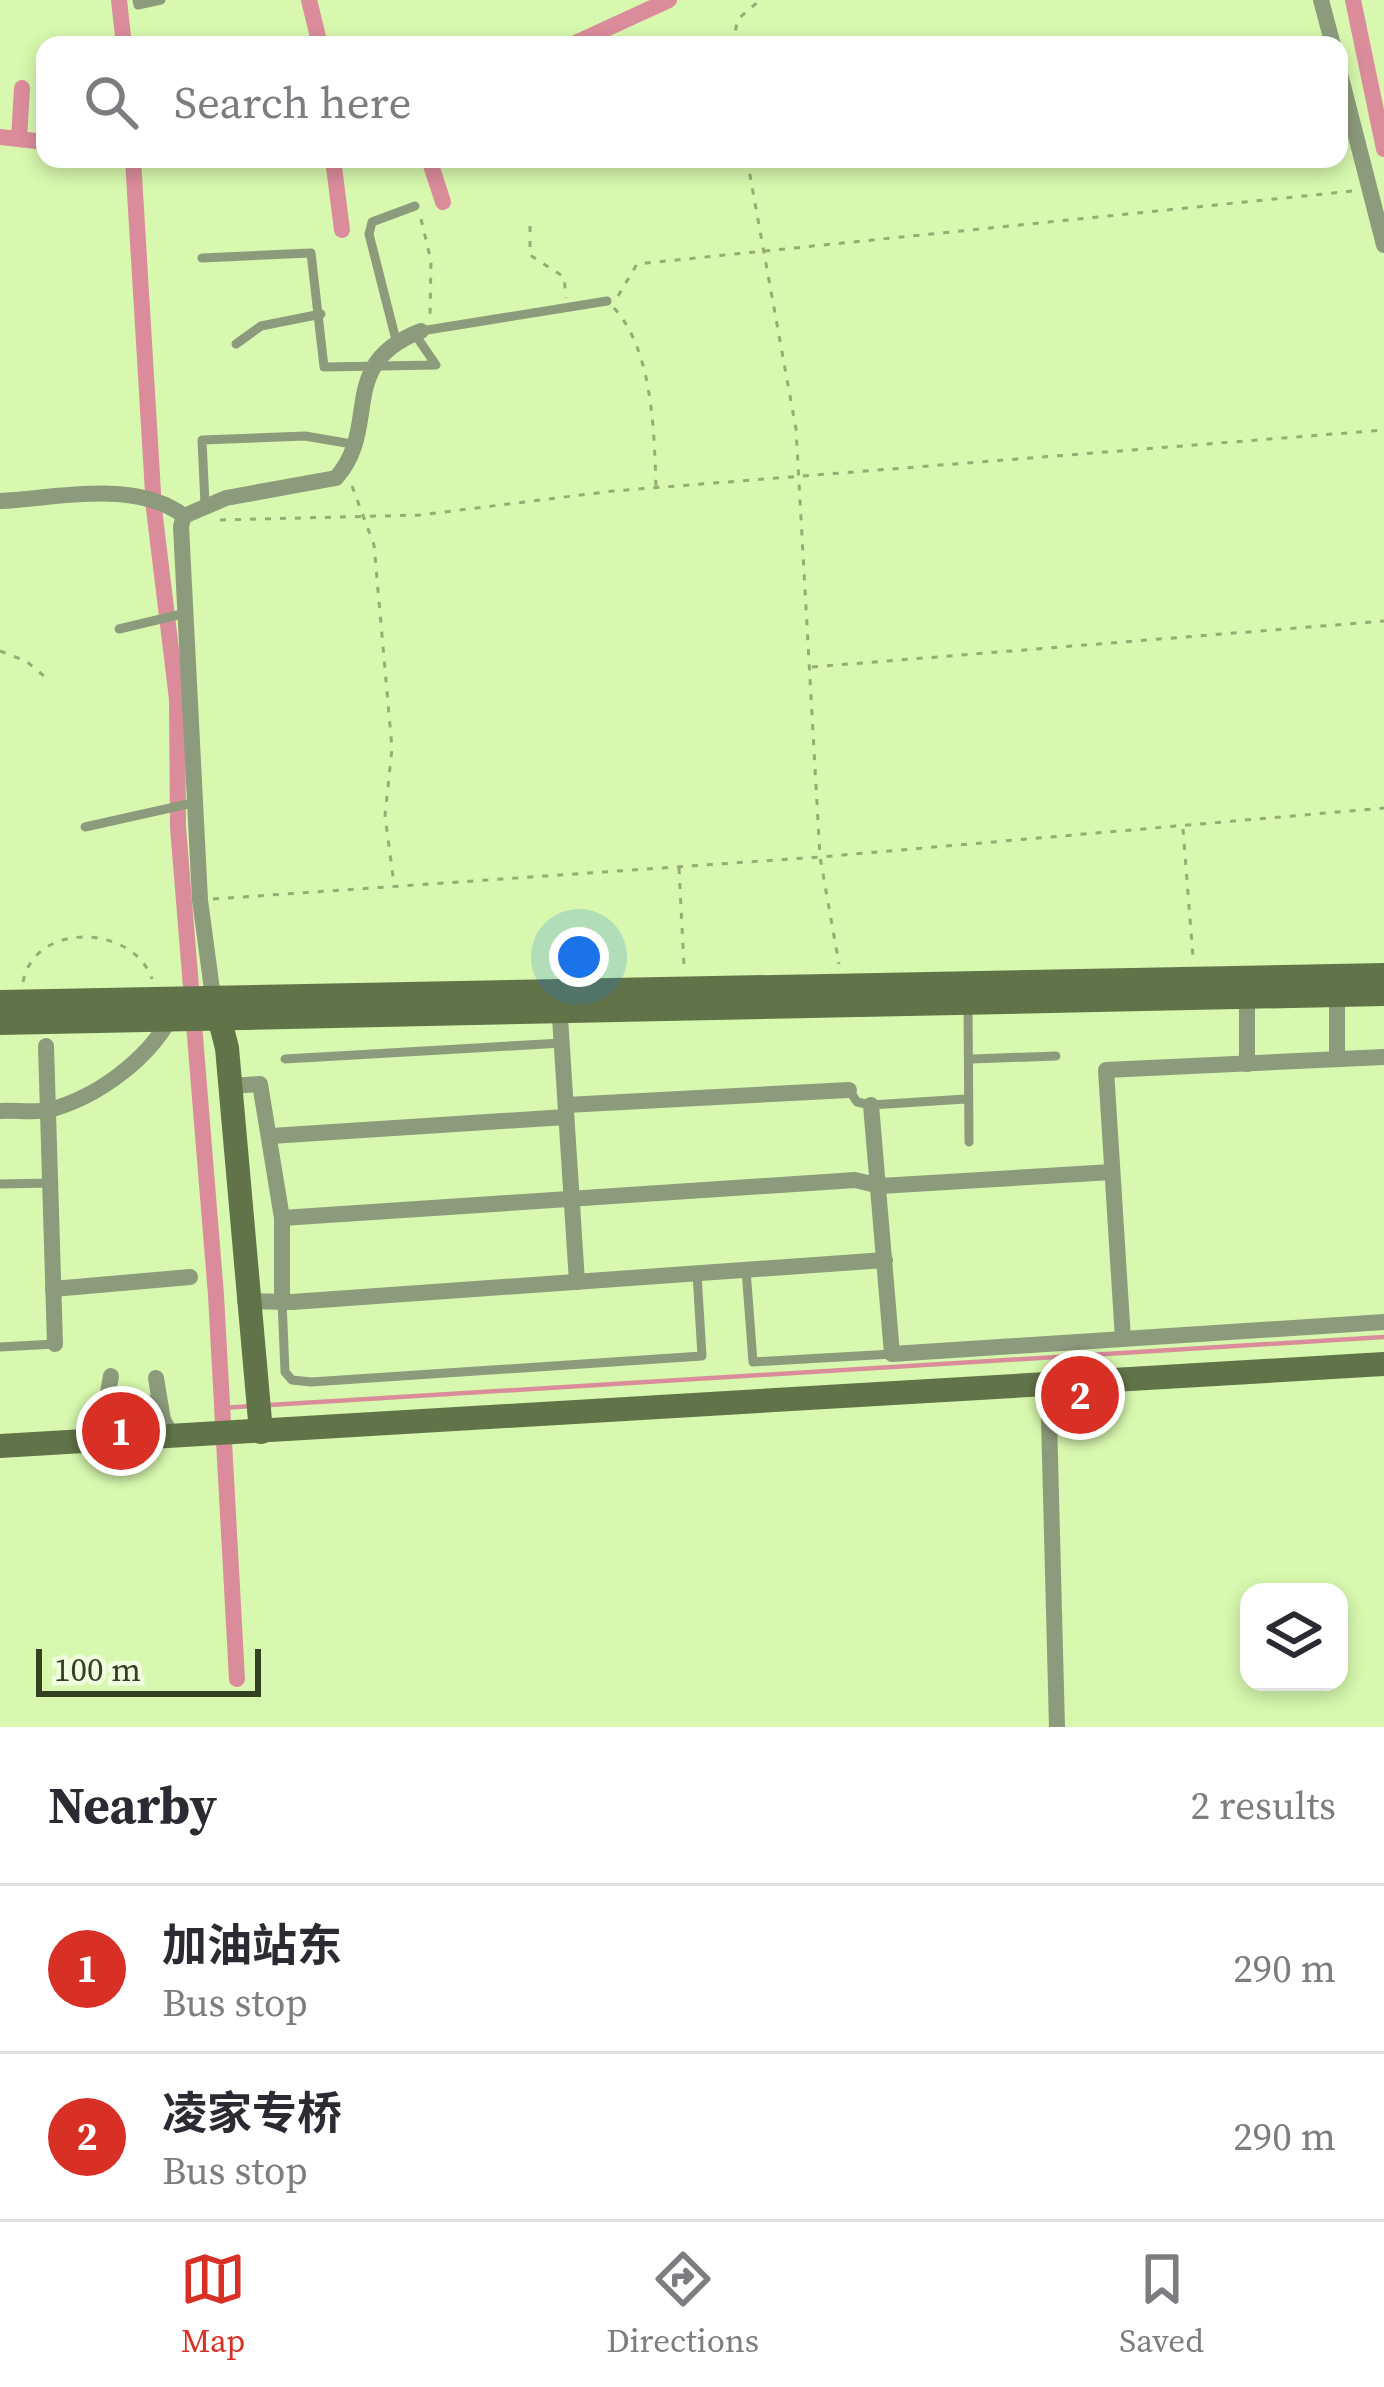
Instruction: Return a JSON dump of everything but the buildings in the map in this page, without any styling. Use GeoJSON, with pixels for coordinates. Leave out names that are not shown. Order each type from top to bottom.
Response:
{"type":"FeatureCollection","features":[{"type":"Feature","properties":{"kind":"street"},"geometry":{"type":"LineString","coordinates":[[1321,0],[1331,36]]}},
{"type":"Feature","properties":{"kind":"street"},"geometry":{"type":"LineString","coordinates":[[1348,106],[1384,245]]}},
{"type":"Feature","properties":{"kind":"street"},"geometry":{"type":"LineString","coordinates":[[184,516],[206,504],[321,484],[345,468],[370,369],[415,333]]}},
{"type":"Feature","properties":{"kind":"street"},"geometry":{"type":"LineString","coordinates":[[0,501],[137,495],[164,501],[184,516]]}},
{"type":"Feature","properties":{"kind":"street"},"geometry":{"type":"LineString","coordinates":[[184,516],[181,614],[200,900],[188,1007],[230,1086],[253,1419]]}},
{"type":"Feature","properties":{"kind":"street"},"geometry":{"type":"LineString","coordinates":[[10,1002],[188,1007],[1246,987],[1337,985],[1384,975]]}},
{"type":"Feature","properties":{"kind":"street"},"geometry":{"type":"LineString","coordinates":[[559,1000],[685,987],[840,983],[968,991],[1194,977],[1246,987]]}},
{"type":"Feature","properties":{"kind":"street"},"geometry":{"type":"LineString","coordinates":[[1337,985],[1384,994]]}},
{"type":"Feature","properties":{"kind":"street"},"geometry":{"type":"LineString","coordinates":[[1337,985],[1337,1059]]}},
{"type":"Feature","properties":{"kind":"street"},"geometry":{"type":"LineString","coordinates":[[1246,987],[1247,1064]]}},
{"type":"Feature","properties":{"kind":"street"},"geometry":{"type":"LineString","coordinates":[[559,1000],[577,1282]]}},
{"type":"Feature","properties":{"kind":"street"},"geometry":{"type":"LineString","coordinates":[[0,1022],[188,1007]]}},
{"type":"Feature","properties":{"kind":"street"},"geometry":{"type":"LineString","coordinates":[[0,1111],[48,1110],[140,1060],[188,1007]]}},
{"type":"Feature","properties":{"kind":"street"},"geometry":{"type":"LineString","coordinates":[[46,1046],[55,1344]]}},
{"type":"Feature","properties":{"kind":"street"},"geometry":{"type":"LineString","coordinates":[[1123,1339],[1106,1070],[1384,1057]]}},
{"type":"Feature","properties":{"kind":"street"},"geometry":{"type":"LineString","coordinates":[[230,1086],[260,1084],[282,1217],[282,1301]]}},
{"type":"Feature","properties":{"kind":"street"},"geometry":{"type":"LineString","coordinates":[[271,1136],[849,1090]]}},
{"type":"Feature","properties":{"kind":"street"},"geometry":{"type":"LineString","coordinates":[[871,1105],[892,1354],[1384,1322]]}},
{"type":"Feature","properties":{"kind":"street"},"geometry":{"type":"LineString","coordinates":[[282,1217],[855,1180],[880,1186],[1112,1172]]}},
{"type":"Feature","properties":{"kind":"street"},"geometry":{"type":"LineString","coordinates":[[245,1301],[885,1260]]}},
{"type":"Feature","properties":{"kind":"street"},"geometry":{"type":"LineString","coordinates":[[52,1289],[190,1277]]}},
{"type":"Feature","properties":{"kind":"street"},"geometry":{"type":"LineString","coordinates":[[0,1446],[206,1436],[253,1419],[1384,1364]]}},
{"type":"Feature","properties":{"kind":"street"},"geometry":{"type":"LineString","coordinates":[[99,1442],[110,1405],[111,1376]]}},
{"type":"Feature","properties":{"kind":"street"},"geometry":{"type":"LineString","coordinates":[[156,1378],[159,1403],[173,1438]]}},
{"type":"Feature","properties":{"kind":"street"},"geometry":{"type":"LineString","coordinates":[[1048,1382],[1057,1727]]}},
{"type":"Feature","properties":{"kind":"street"},"geometry":{"type":"LineString","coordinates":[[110,1405],[159,1403]]}},
{"type":"Feature","properties":{"kind":"lane"},"geometry":{"type":"LineString","coordinates":[[137,0],[138,5],[161,0]]}},
{"type":"Feature","properties":{"kind":"lane"},"geometry":{"type":"LineString","coordinates":[[202,258],[311,253],[324,368],[436,365],[415,333],[369,233],[372,222],[415,206]]}},
{"type":"Feature","properties":{"kind":"lane"},"geometry":{"type":"LineString","coordinates":[[415,333],[607,301]]}},
{"type":"Feature","properties":{"kind":"lane"},"geometry":{"type":"LineString","coordinates":[[236,344],[261,326],[321,314]]}},
{"type":"Feature","properties":{"kind":"lane"},"geometry":{"type":"LineString","coordinates":[[206,504],[202,440],[304,436],[352,444]]}},
{"type":"Feature","properties":{"kind":"lane"},"geometry":{"type":"LineString","coordinates":[[119,629],[181,614]]}},
{"type":"Feature","properties":{"kind":"lane"},"geometry":{"type":"LineString","coordinates":[[86,827],[192,804]]}},
{"type":"Feature","properties":{"kind":"lane"},"geometry":{"type":"LineString","coordinates":[[968,991],[969,1142]]}},
{"type":"Feature","properties":{"kind":"lane"},"geometry":{"type":"LineString","coordinates":[[285,1059],[562,1043]]}},
{"type":"Feature","properties":{"kind":"lane"},"geometry":{"type":"LineString","coordinates":[[972,1059],[1056,1057]]}},
{"type":"Feature","properties":{"kind":"lane"},"geometry":{"type":"LineString","coordinates":[[849,1090],[856,1102],[871,1105],[966,1099]]}},
{"type":"Feature","properties":{"kind":"lane"},"geometry":{"type":"LineString","coordinates":[[0,1184],[50,1183]]}},
{"type":"Feature","properties":{"kind":"lane"},"geometry":{"type":"LineString","coordinates":[[746,1270],[753,1362],[892,1354]]}},
{"type":"Feature","properties":{"kind":"lane"},"geometry":{"type":"LineString","coordinates":[[282,1301],[285,1372],[292,1380],[703,1356],[697,1274]]}},
{"type":"Feature","properties":{"kind":"lane"},"geometry":{"type":"LineString","coordinates":[[0,1347],[55,1344]]}},
{"type":"Feature","properties":{"kind":"path"},"geometry":{"type":"LineString","coordinates":[[734,36],[738,19],[760,0]]}},
{"type":"Feature","properties":{"kind":"path"},"geometry":{"type":"LineString","coordinates":[[750,168],[790,389],[812,667],[820,857],[840,983]]}},
{"type":"Feature","properties":{"kind":"path"},"geometry":{"type":"LineString","coordinates":[[656,489],[653,400],[626,321],[607,301],[619,296],[638,264],[1369,189]]}},
{"type":"Feature","properties":{"kind":"path"},"geometry":{"type":"LineString","coordinates":[[415,206],[431,261],[415,333]]}},
{"type":"Feature","properties":{"kind":"path"},"geometry":{"type":"LineString","coordinates":[[530,226],[530,255],[564,277],[566,305]]}},
{"type":"Feature","properties":{"kind":"path"},"geometry":{"type":"LineString","coordinates":[[217,520],[464,512],[656,489],[1384,430]]}},
{"type":"Feature","properties":{"kind":"path"},"geometry":{"type":"LineString","coordinates":[[345,468],[374,545],[392,748],[385,815],[394,885]]}},
{"type":"Feature","properties":{"kind":"path"},"geometry":{"type":"LineString","coordinates":[[812,667],[1384,621]]}},
{"type":"Feature","properties":{"kind":"path"},"geometry":{"type":"LineString","coordinates":[[0,651],[26,661],[44,676]]}},
{"type":"Feature","properties":{"kind":"path"},"geometry":{"type":"LineString","coordinates":[[200,900],[820,857],[1384,808]]}},
{"type":"Feature","properties":{"kind":"path"},"geometry":{"type":"LineString","coordinates":[[1183,827],[1194,977]]}},
{"type":"Feature","properties":{"kind":"path"},"geometry":{"type":"LineString","coordinates":[[678,866],[685,987]]}},
{"type":"Feature","properties":{"kind":"path"},"geometry":{"type":"LineString","coordinates":[[10,1002],[34,954],[50,940],[71,936],[104,941],[138,957],[188,1007]]}},
{"type":"Feature","properties":{"kind":"waterway"},"geometry":{"type":"LineString","coordinates":[[119,0],[123,36]]}},
{"type":"Feature","properties":{"kind":"waterway"},"geometry":{"type":"LineString","coordinates":[[309,0],[318,36]]}},
{"type":"Feature","properties":{"kind":"waterway"},"geometry":{"type":"LineString","coordinates":[[591,36],[669,0]]}},
{"type":"Feature","properties":{"kind":"waterway"},"geometry":{"type":"LineString","coordinates":[[1353,0],[1384,149]]}},
{"type":"Feature","properties":{"kind":"waterway"},"geometry":{"type":"LineString","coordinates":[[19,139],[22,88]]}},
{"type":"Feature","properties":{"kind":"waterway"},"geometry":{"type":"LineString","coordinates":[[0,137],[36,141]]}},
{"type":"Feature","properties":{"kind":"waterway"},"geometry":{"type":"LineString","coordinates":[[134,168],[154,509],[177,699],[178,827],[216,1295],[237,1679]]}},
{"type":"Feature","properties":{"kind":"waterway"},"geometry":{"type":"LineString","coordinates":[[334,168],[342,230]]}},
{"type":"Feature","properties":{"kind":"waterway"},"geometry":{"type":"LineString","coordinates":[[432,168],[443,202]]}},
{"type":"Feature","properties":{"kind":"waterway"},"geometry":{"type":"LineString","coordinates":[[269,1405],[1384,1337]]}},
{"type":"Feature","properties":{"kind":"waterway"},"geometry":{"type":"LineString","coordinates":[[222,1408],[252,1406]]}},
{"type":"Feature","properties":{"kind":"place","name":"凌家专桥"},"geometry":{"type":"Point","coordinates":[1080,1395]}},
{"type":"Feature","properties":{"kind":"place","name":"加油站东"},"geometry":{"type":"Point","coordinates":[121,1431]}}]}
